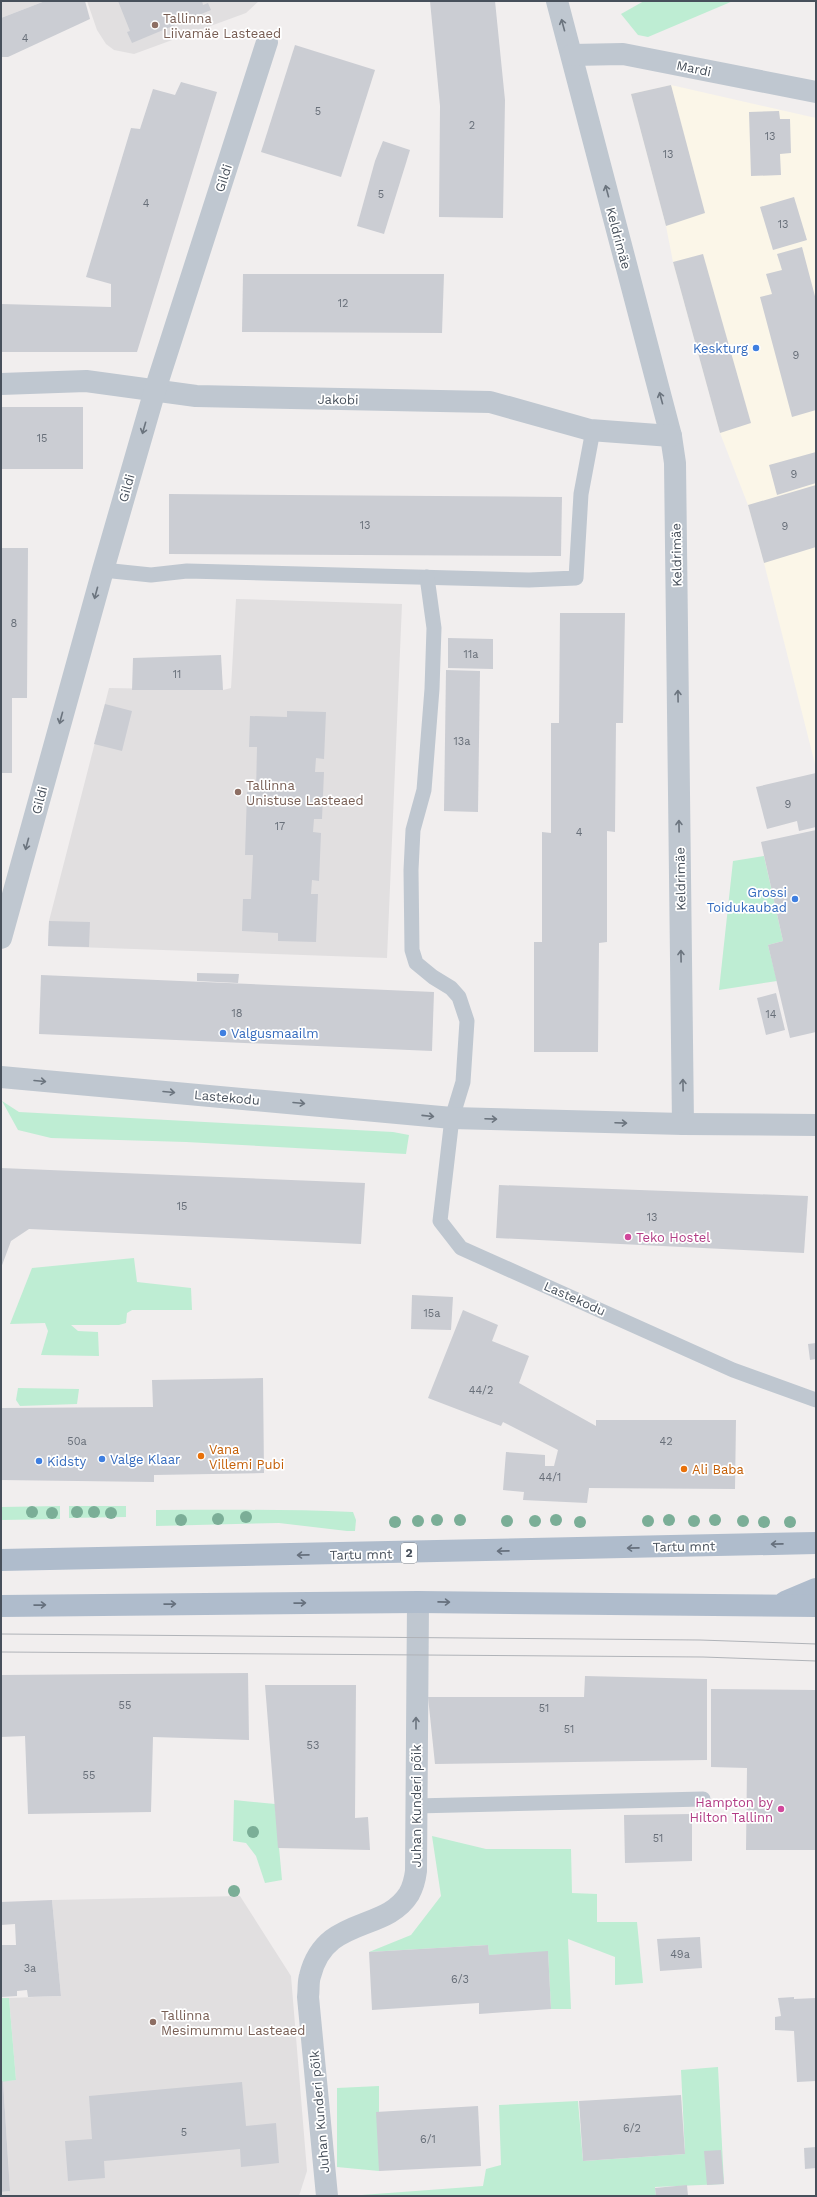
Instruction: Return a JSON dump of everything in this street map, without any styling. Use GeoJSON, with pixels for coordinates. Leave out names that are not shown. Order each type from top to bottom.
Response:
{"type":"FeatureCollection","features":[{"type":"Feature","properties":{"kind":"main road","name":"Tartu mnt"},"geometry":{"type":"LineString","coordinates":[[1,1560],[816,1543]]}},
{"type":"Feature","properties":{"kind":"main road"},"geometry":{"type":"LineString","coordinates":[[777,1606],[816,1589]]}},
{"type":"Feature","properties":{"kind":"main road"},"geometry":{"type":"LineString","coordinates":[[1,1606],[418,1602],[816,1606]]}},
{"type":"Feature","properties":{"kind":"street","name":"Keldrimäe"},"geometry":{"type":"LineString","coordinates":[[557,1],[671,436],[675,463],[683,1124]]}},
{"type":"Feature","properties":{"kind":"street","name":"Gildi"},"geometry":{"type":"LineString","coordinates":[[1,938],[103,570],[155,390],[267,42]]}},
{"type":"Feature","properties":{"kind":"street","name":"Mardi"},"geometry":{"type":"LineString","coordinates":[[572,55],[623,54],[816,92]]}},
{"type":"Feature","properties":{"kind":"street","name":"Jakobi"},"geometry":{"type":"LineString","coordinates":[[1,384],[86,381],[196,396],[490,402],[593,430],[671,436]]}},
{"type":"Feature","properties":{"kind":"street","name":"Lastekodu"},"geometry":{"type":"LineString","coordinates":[[1,1077],[452,1118],[683,1124],[816,1124]]}},
{"type":"Feature","properties":{"kind":"street","name":"Juhan Kunderi põik"},"geometry":{"type":"LineString","coordinates":[[327,2196],[308,1997],[310,1976],[316,1960],[326,1946],[342,1932],[380,1918],[395,1910],[408,1896],[413,1886],[416,1871],[415,1806],[418,1602]]}},
{"type":"Feature","properties":{"kind":"lane"},"geometry":{"type":"LineString","coordinates":[[103,570],[151,575],[187,571],[530,580],[576,578],[582,494],[593,430]]}},
{"type":"Feature","properties":{"kind":"lane"},"geometry":{"type":"LineString","coordinates":[[427,577],[434,628],[432,689],[424,790],[413,830],[411,870],[412,950],[416,963],[433,977],[451,988],[459,997],[467,1021],[463,1082],[452,1118]]}},
{"type":"Feature","properties":{"kind":"lane","name":"Lastekodu"},"geometry":{"type":"LineString","coordinates":[[452,1118],[440,1221],[461,1248],[733,1370],[816,1400]]}},
{"type":"Feature","properties":{"kind":"lane"},"geometry":{"type":"LineString","coordinates":[[415,1806],[703,1799]]}},
{"type":"Feature","properties":{"kind":"shaded area"},"geometry":{"type":"Polygon","coordinates":[[[1,1],[45,1],[1,18],[1,1]]]}},
{"type":"Feature","properties":{"kind":"shaded area","name":"Tallinna Liivamäe Lasteaed"},"geometry":{"type":"Polygon","coordinates":[[[87,1],[259,1],[246,13],[134,54],[114,50],[106,44],[97,30],[87,1]]]}},
{"type":"Feature","properties":{"kind":"shaded area","name":"Keskturg"},"geometry":{"type":"Polygon","coordinates":[[[671,85],[816,118],[816,768],[764,563],[748,505],[720,433],[673,262],[666,226],[631,94],[671,85]]]}},
{"type":"Feature","properties":{"kind":"shaded area","name":"Tallinna Unistuse Lasteaed"},"geometry":{"type":"Polygon","coordinates":[[[236,599],[402,604],[387,958],[48,946],[49,921],[109,688],[223,690],[231,688],[236,599]]]}},
{"type":"Feature","properties":{"kind":"shaded area","name":"Tallinna Mesimummu Lasteaed"},"geometry":{"type":"Polygon","coordinates":[[[240,1896],[291,1976],[307,2171],[299,2196],[1,2196],[1,2192],[10,2191],[3,2081],[16,2080],[9,1998],[61,1996],[52,1900],[240,1896]]]}},
{"type":"Feature","properties":{"kind":"green space"},"geometry":{"type":"Polygon","coordinates":[[[644,1],[733,1],[648,37],[638,35],[621,14],[644,1]]]}},
{"type":"Feature","properties":{"kind":"green space"},"geometry":{"type":"Polygon","coordinates":[[[764,856],[783,941],[768,945],[777,981],[719,990],[733,861],[764,856]]]}},
{"type":"Feature","properties":{"kind":"green space"},"geometry":{"type":"Polygon","coordinates":[[[2,1101],[19,1112],[393,1132],[409,1135],[406,1154],[186,1142],[51,1138],[18,1130],[2,1101]]]}},
{"type":"Feature","properties":{"kind":"green space"},"geometry":{"type":"Polygon","coordinates":[[[134,1258],[137,1282],[191,1288],[192,1310],[132,1310],[127,1313],[126,1323],[119,1325],[71,1325],[78,1331],[98,1332],[99,1356],[41,1355],[48,1331],[45,1323],[10,1324],[32,1268],[134,1258]]]}},
{"type":"Feature","properties":{"kind":"green space"},"geometry":{"type":"Polygon","coordinates":[[[18,1388],[79,1389],[77,1404],[20,1406],[16,1400],[18,1388]]]}},
{"type":"Feature","properties":{"kind":"green space"},"geometry":{"type":"Polygon","coordinates":[[[60,1506],[60,1519],[1,1520],[1,1507],[60,1506]]]}},
{"type":"Feature","properties":{"kind":"green space"},"geometry":{"type":"Polygon","coordinates":[[[69,1506],[126,1506],[126,1517],[69,1518],[69,1506]]]}},
{"type":"Feature","properties":{"kind":"green space"},"geometry":{"type":"Polygon","coordinates":[[[156,1510],[280,1510],[353,1512],[356,1520],[355,1531],[279,1523],[156,1526],[156,1510]]]}},
{"type":"Feature","properties":{"kind":"green space"},"geometry":{"type":"Polygon","coordinates":[[[234,1800],[275,1804],[282,1880],[265,1883],[256,1856],[246,1843],[233,1841],[234,1800]]]}},
{"type":"Feature","properties":{"kind":"green space"},"geometry":{"type":"Polygon","coordinates":[[[432,1836],[486,1849],[571,1849],[572,1893],[597,1894],[597,1922],[637,1922],[643,1983],[615,1985],[615,1957],[568,1939],[571,2009],[551,2009],[548,1952],[489,1955],[488,1945],[369,1952],[411,1935],[441,1896],[432,1836]]]}},
{"type":"Feature","properties":{"kind":"green space"},"geometry":{"type":"Polygon","coordinates":[[[1,1998],[9,1998],[16,2080],[1,2082],[1,1998]]]}},
{"type":"Feature","properties":{"kind":"green space"},"geometry":{"type":"Polygon","coordinates":[[[718,2067],[724,2184],[655,2187],[656,2196],[348,2196],[483,2186],[486,2169],[501,2165],[499,2105],[578,2101],[583,2161],[685,2154],[681,2070],[718,2067]]]}},
{"type":"Feature","properties":{"kind":"green space"},"geometry":{"type":"Polygon","coordinates":[[[379,2086],[379,2171],[337,2167],[337,2088],[379,2086]]]}},
{"type":"Feature","properties":{"kind":"building"},"geometry":{"type":"Polygon","coordinates":[[[45,1],[85,1],[90,19],[8,57],[1,57],[1,18],[45,1]]]}},
{"type":"Feature","properties":{"kind":"building"},"geometry":{"type":"Polygon","coordinates":[[[118,1],[202,1],[203,5],[208,3],[211,10],[132,43],[127,32],[130,31],[118,1]]]}},
{"type":"Feature","properties":{"kind":"building"},"geometry":{"type":"Polygon","coordinates":[[[430,1],[495,1],[505,100],[503,218],[439,217],[440,106],[430,1]]]}},
{"type":"Feature","properties":{"kind":"building"},"geometry":{"type":"Polygon","coordinates":[[[295,45],[375,70],[341,177],[261,152],[295,45]]]}},
{"type":"Feature","properties":{"kind":"building"},"geometry":{"type":"Polygon","coordinates":[[[181,82],[217,92],[137,352],[1,352],[1,304],[111,307],[111,284],[86,277],[131,128],[140,129],[153,89],[175,95],[181,82]]]}},
{"type":"Feature","properties":{"kind":"building"},"geometry":{"type":"Polygon","coordinates":[[[671,85],[705,213],[666,226],[631,94],[671,85]]]}},
{"type":"Feature","properties":{"kind":"building"},"geometry":{"type":"Polygon","coordinates":[[[779,111],[780,119],[790,119],[791,153],[780,154],[781,175],[751,176],[749,112],[779,111]]]}},
{"type":"Feature","properties":{"kind":"building"},"geometry":{"type":"Polygon","coordinates":[[[383,141],[410,150],[384,234],[357,226],[375,161],[383,141]]]}},
{"type":"Feature","properties":{"kind":"building"},"geometry":{"type":"Polygon","coordinates":[[[794,197],[807,240],[773,250],[760,207],[794,197]]]}},
{"type":"Feature","properties":{"kind":"building"},"geometry":{"type":"Polygon","coordinates":[[[802,247],[816,300],[816,410],[792,417],[760,297],[772,294],[766,274],[782,270],[777,254],[802,247]]]}},
{"type":"Feature","properties":{"kind":"building"},"geometry":{"type":"Polygon","coordinates":[[[703,254],[751,423],[720,433],[673,262],[703,254]]]}},
{"type":"Feature","properties":{"kind":"building"},"geometry":{"type":"Polygon","coordinates":[[[243,274],[444,274],[442,333],[242,332],[243,274]]]}},
{"type":"Feature","properties":{"kind":"building"},"geometry":{"type":"Polygon","coordinates":[[[1,407],[83,407],[83,469],[1,469],[1,407]]]}},
{"type":"Feature","properties":{"kind":"building"},"geometry":{"type":"Polygon","coordinates":[[[816,452],[816,483],[777,495],[769,465],[816,452]]]}},
{"type":"Feature","properties":{"kind":"building"},"geometry":{"type":"Polygon","coordinates":[[[816,485],[816,547],[764,563],[748,505],[816,485]]]}},
{"type":"Feature","properties":{"kind":"building"},"geometry":{"type":"Polygon","coordinates":[[[169,494],[562,497],[561,556],[169,554],[169,494]]]}},
{"type":"Feature","properties":{"kind":"building"},"geometry":{"type":"Polygon","coordinates":[[[1,548],[28,548],[27,698],[12,698],[12,773],[1,773],[1,548]]]}},
{"type":"Feature","properties":{"kind":"building"},"geometry":{"type":"Polygon","coordinates":[[[560,613],[625,613],[623,723],[616,723],[615,832],[607,831],[607,942],[599,943],[598,1052],[534,1052],[534,942],[542,942],[542,832],[551,833],[551,723],[559,723],[560,613]]]}},
{"type":"Feature","properties":{"kind":"building"},"geometry":{"type":"Polygon","coordinates":[[[448,638],[493,639],[493,669],[448,668],[448,638]]]}},
{"type":"Feature","properties":{"kind":"building"},"geometry":{"type":"Polygon","coordinates":[[[221,655],[223,690],[132,690],[133,658],[221,655]]]}},
{"type":"Feature","properties":{"kind":"building"},"geometry":{"type":"Polygon","coordinates":[[[446,670],[480,671],[478,812],[444,811],[446,670]]]}},
{"type":"Feature","properties":{"kind":"building"},"geometry":{"type":"Polygon","coordinates":[[[105,704],[132,711],[122,751],[94,744],[105,704]]]}},
{"type":"Feature","properties":{"kind":"building"},"geometry":{"type":"Polygon","coordinates":[[[287,711],[326,712],[324,759],[316,758],[315,772],[324,772],[322,819],[314,819],[313,832],[321,833],[319,881],[312,880],[311,894],[318,894],[316,942],[278,941],[278,933],[242,931],[243,899],[251,899],[253,855],[245,855],[247,792],[256,792],[257,747],[249,747],[250,716],[287,717],[287,711]]]}},
{"type":"Feature","properties":{"kind":"building"},"geometry":{"type":"Polygon","coordinates":[[[816,773],[816,827],[799,831],[797,821],[767,829],[756,787],[816,773]]]}},
{"type":"Feature","properties":{"kind":"building","name":"Grossi Toidukaubad"},"geometry":{"type":"Polygon","coordinates":[[[816,830],[816,1032],[790,1038],[768,945],[783,941],[761,842],[816,830]]]}},
{"type":"Feature","properties":{"kind":"building"},"geometry":{"type":"Polygon","coordinates":[[[49,921],[90,922],[89,947],[48,946],[49,921]]]}},
{"type":"Feature","properties":{"kind":"building"},"geometry":{"type":"Polygon","coordinates":[[[197,973],[239,974],[238,983],[197,981],[197,973]]]}},
{"type":"Feature","properties":{"kind":"building"},"geometry":{"type":"Polygon","coordinates":[[[41,975],[434,992],[432,1051],[39,1034],[41,975]]]}},
{"type":"Feature","properties":{"kind":"building"},"geometry":{"type":"Polygon","coordinates":[[[776,993],[785,1030],[766,1035],[757,998],[776,993]]]}},
{"type":"Feature","properties":{"kind":"building"},"geometry":{"type":"Polygon","coordinates":[[[1,1168],[365,1183],[361,1244],[29,1229],[11,1241],[1,1268],[1,1168]]]}},
{"type":"Feature","properties":{"kind":"building"},"geometry":{"type":"Polygon","coordinates":[[[499,1185],[808,1196],[804,1253],[496,1238],[499,1185]]]}},
{"type":"Feature","properties":{"kind":"building"},"geometry":{"type":"Polygon","coordinates":[[[412,1295],[453,1297],[451,1330],[411,1329],[412,1295]]]}},
{"type":"Feature","properties":{"kind":"building"},"geometry":{"type":"Polygon","coordinates":[[[463,1310],[498,1325],[492,1341],[529,1356],[519,1383],[596,1426],[596,1420],[736,1420],[735,1489],[589,1488],[587,1503],[523,1500],[524,1492],[503,1490],[506,1452],[545,1455],[545,1466],[554,1466],[558,1450],[503,1422],[501,1426],[428,1398],[463,1310]]]}},
{"type":"Feature","properties":{"kind":"building"},"geometry":{"type":"Polygon","coordinates":[[[816,1343],[816,1359],[810,1360],[808,1344],[816,1343]]]}},
{"type":"Feature","properties":{"kind":"building"},"geometry":{"type":"Polygon","coordinates":[[[263,1378],[264,1473],[154,1475],[154,1482],[1,1480],[1,1408],[153,1407],[152,1380],[263,1378]]]}},
{"type":"Feature","properties":{"kind":"building"},"geometry":{"type":"Polygon","coordinates":[[[248,1673],[249,1740],[153,1737],[151,1812],[28,1814],[25,1736],[1,1737],[1,1675],[248,1673]]]}},
{"type":"Feature","properties":{"kind":"building"},"geometry":{"type":"Polygon","coordinates":[[[585,1676],[707,1679],[707,1760],[435,1764],[428,1697],[584,1697],[585,1676]]]}},
{"type":"Feature","properties":{"kind":"building"},"geometry":{"type":"Polygon","coordinates":[[[265,1685],[356,1685],[355,1818],[368,1817],[370,1850],[278,1848],[265,1685]]]}},
{"type":"Feature","properties":{"kind":"building","name":"Hampton by Hilton Tallinn"},"geometry":{"type":"Polygon","coordinates":[[[711,1689],[816,1690],[816,1850],[746,1850],[747,1768],[711,1767],[711,1689]]]}},
{"type":"Feature","properties":{"kind":"building"},"geometry":{"type":"Polygon","coordinates":[[[692,1814],[692,1861],[625,1863],[624,1815],[692,1814]]]}},
{"type":"Feature","properties":{"kind":"building"},"geometry":{"type":"Polygon","coordinates":[[[52,1900],[61,1996],[28,1997],[27,1990],[17,1991],[17,1996],[1,1997],[1,1945],[16,1945],[15,1924],[1,1925],[1,1902],[52,1900]]]}},
{"type":"Feature","properties":{"kind":"building"},"geometry":{"type":"Polygon","coordinates":[[[700,1937],[702,1968],[660,1971],[657,1939],[700,1937]]]}},
{"type":"Feature","properties":{"kind":"building"},"geometry":{"type":"Polygon","coordinates":[[[488,1945],[489,1955],[548,1951],[551,2009],[479,2014],[479,2003],[372,2010],[369,1952],[488,1945]]]}},
{"type":"Feature","properties":{"kind":"building"},"geometry":{"type":"Polygon","coordinates":[[[794,1997],[794,1999],[816,1998],[816,2081],[797,2082],[794,2031],[775,2030],[775,2017],[781,2016],[778,1998],[794,1997]]]}},
{"type":"Feature","properties":{"kind":"building"},"geometry":{"type":"Polygon","coordinates":[[[1,2081],[3,2081],[10,2191],[1,2192],[1,2081]]]}},
{"type":"Feature","properties":{"kind":"building"},"geometry":{"type":"Polygon","coordinates":[[[242,2082],[246,2126],[276,2123],[279,2163],[241,2167],[240,2149],[104,2161],[105,2178],[68,2181],[65,2141],[92,2139],[89,2096],[242,2082]]]}},
{"type":"Feature","properties":{"kind":"building"},"geometry":{"type":"Polygon","coordinates":[[[681,2095],[685,2154],[583,2161],[579,2101],[681,2095]]]}},
{"type":"Feature","properties":{"kind":"building"},"geometry":{"type":"Polygon","coordinates":[[[478,2106],[481,2166],[379,2171],[376,2112],[478,2106]]]}},
{"type":"Feature","properties":{"kind":"building"},"geometry":{"type":"Polygon","coordinates":[[[816,2147],[816,2168],[805,2169],[804,2148],[816,2147]]]}},
{"type":"Feature","properties":{"kind":"building"},"geometry":{"type":"Polygon","coordinates":[[[721,2150],[724,2184],[707,2185],[704,2151],[721,2150]]]}},
{"type":"Feature","properties":{"kind":"building"},"geometry":{"type":"Polygon","coordinates":[[[687,2185],[688,2196],[656,2196],[655,2188],[687,2185]]]}},
{"type":"Feature","properties":{"kind":"tram line"},"geometry":{"type":"LineString","coordinates":[[1,1634],[700,1640],[816,1644]]}},
{"type":"Feature","properties":{"kind":"tram line"},"geometry":{"type":"LineString","coordinates":[[1,1652],[703,1657],[816,1661]]}},
{"type":"Feature","properties":{"kind":"place","name":"Tallinna Liivamäe Lasteaed"},"geometry":{"type":"Point","coordinates":[155,25]}},
{"type":"Feature","properties":{"kind":"place","name":"Keskturg"},"geometry":{"type":"Point","coordinates":[756,348]}},
{"type":"Feature","properties":{"kind":"place","name":"Tallinna Unistuse Lasteaed"},"geometry":{"type":"Point","coordinates":[238,792]}},
{"type":"Feature","properties":{"kind":"place","name":"Grossi Toidukaubad"},"geometry":{"type":"Point","coordinates":[795,899]}},
{"type":"Feature","properties":{"kind":"place","name":"Valgusmaailm"},"geometry":{"type":"Point","coordinates":[223,1033]}},
{"type":"Feature","properties":{"kind":"place","name":"Teko Hostel"},"geometry":{"type":"Point","coordinates":[628,1237]}},
{"type":"Feature","properties":{"kind":"place","name":"Vana Villemi Pubi"},"geometry":{"type":"Point","coordinates":[201,1456]}},
{"type":"Feature","properties":{"kind":"place","name":"Valge Klaar"},"geometry":{"type":"Point","coordinates":[102,1459]}},
{"type":"Feature","properties":{"kind":"place","name":"Kidsty"},"geometry":{"type":"Point","coordinates":[39,1461]}},
{"type":"Feature","properties":{"kind":"place","name":"Ali Baba"},"geometry":{"type":"Point","coordinates":[684,1469]}},
{"type":"Feature","properties":{"kind":"place","name":"Hampton by Hilton Tallinn"},"geometry":{"type":"Point","coordinates":[781,1809]}},
{"type":"Feature","properties":{"kind":"place","name":"Tallinna Mesimummu Lasteaed"},"geometry":{"type":"Point","coordinates":[153,2022]}}]}
